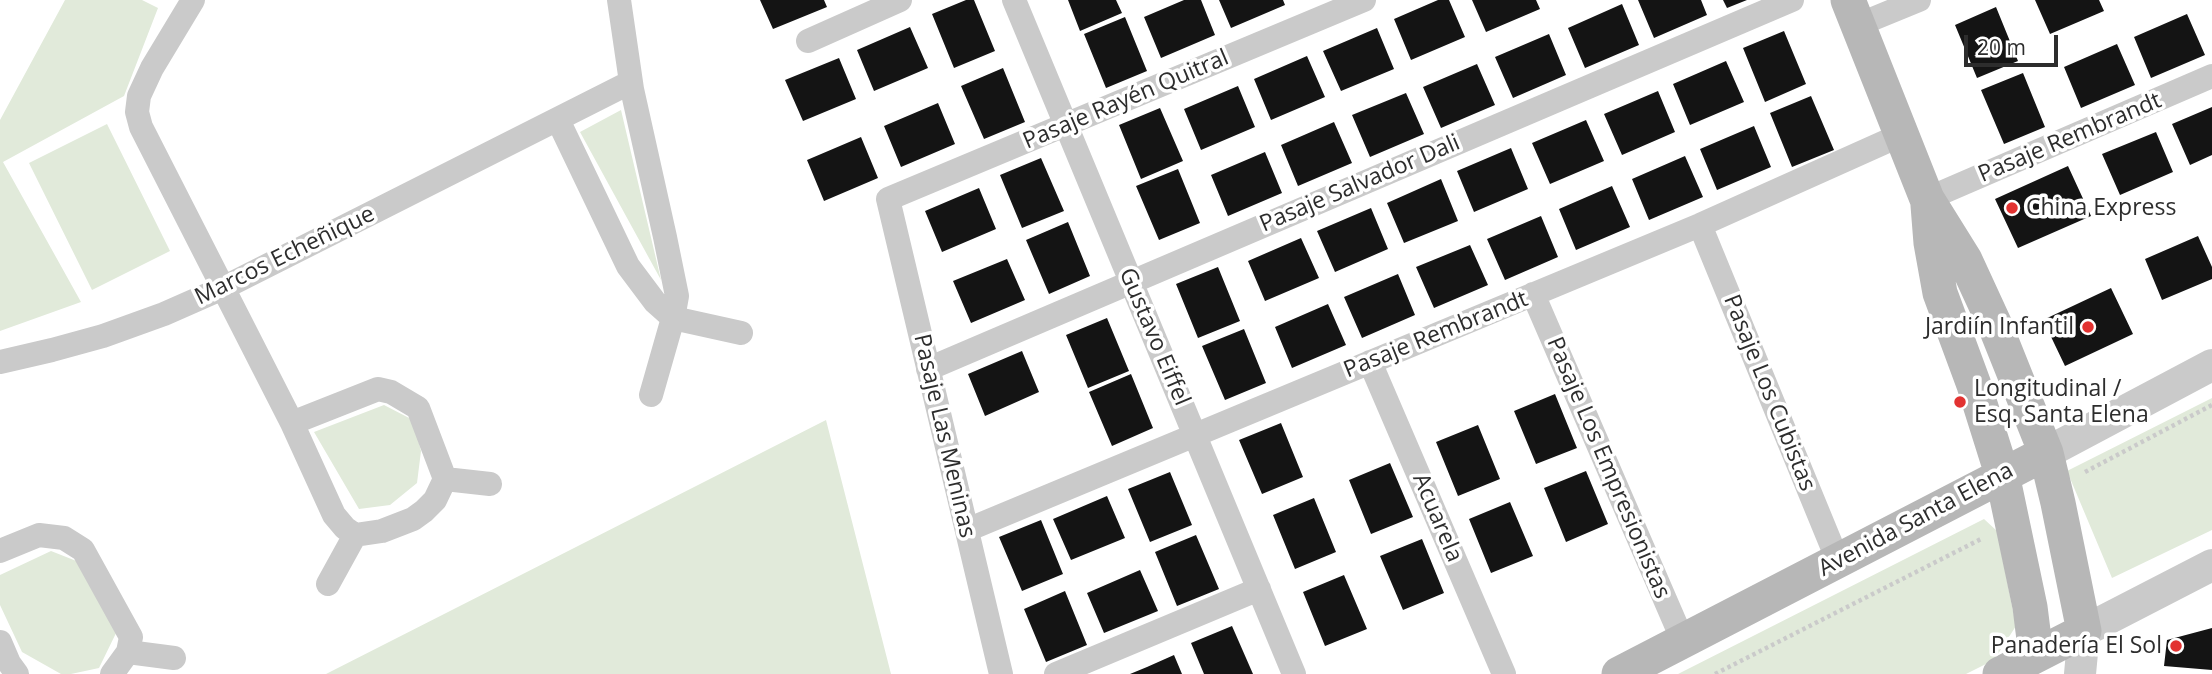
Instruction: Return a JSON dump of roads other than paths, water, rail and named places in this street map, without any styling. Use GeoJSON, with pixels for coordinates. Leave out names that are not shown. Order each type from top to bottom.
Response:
{"type":"FeatureCollection","features":[{"type":"Feature","properties":{"kind":"main road"},"geometry":{"type":"LineString","coordinates":[[1853,13],[1927,199],[1951,235],[1978,286],[2046,453],[2054,488],[2084,631],[2036,665],[2000,674]]}},
{"type":"Feature","properties":{"kind":"main road"},"geometry":{"type":"LineString","coordinates":[[1927,199],[1940,293],[1975,385],[2011,511],[2031,607],[2036,665]]}},
{"type":"Feature","properties":{"kind":"main road","name":"Avenida Santa Elena"},"geometry":{"type":"LineString","coordinates":[[1619,674],[2046,453]]}},
{"type":"Feature","properties":{"kind":"street"},"geometry":{"type":"LineString","coordinates":[[619,0],[628,87],[677,296],[651,395]]}},
{"type":"Feature","properties":{"kind":"street"},"geometry":{"type":"LineString","coordinates":[[808,41],[900,0]]}},
{"type":"Feature","properties":{"kind":"street","name":"Gustavo Eiffel"},"geometry":{"type":"LineString","coordinates":[[1014,0],[1294,674]]}},
{"type":"Feature","properties":{"kind":"street","name":"Pasaje Rayén Quitral"},"geometry":{"type":"LineString","coordinates":[[888,199],[1364,0]]}},
{"type":"Feature","properties":{"kind":"street","name":"Pasaje Salvador Dali"},"geometry":{"type":"LineString","coordinates":[[928,369],[1791,0]]}},
{"type":"Feature","properties":{"kind":"street"},"geometry":{"type":"LineString","coordinates":[[1853,13],[1919,0]]}},
{"type":"Feature","properties":{"kind":"street"},"geometry":{"type":"LineString","coordinates":[[194,1],[152,68],[139,96],[137,112],[141,127],[292,423],[334,515],[355,535],[382,531],[413,519],[435,500],[445,479],[418,408],[391,392],[378,388],[292,423]]}},
{"type":"Feature","properties":{"kind":"street","name":"Pasaje Rembrandt"},"geometry":{"type":"LineString","coordinates":[[1927,199],[2212,76]]}},
{"type":"Feature","properties":{"kind":"street","name":"Marcos Echeñique"},"geometry":{"type":"LineString","coordinates":[[0,362],[103,336],[164,314],[223,288],[628,87]]}},
{"type":"Feature","properties":{"kind":"street"},"geometry":{"type":"LineString","coordinates":[[558,120],[628,266],[654,302],[673,318],[741,333]]}},
{"type":"Feature","properties":{"kind":"street","name":"Pasaje Rembrandt"},"geometry":{"type":"LineString","coordinates":[[967,530],[1700,225],[1903,134]]}},
{"type":"Feature","properties":{"kind":"street","name":"Pasaje Las Meninas"},"geometry":{"type":"LineString","coordinates":[[888,199],[1001,674]]}},
{"type":"Feature","properties":{"kind":"street","name":"Pasaje Los Cubistas"},"geometry":{"type":"LineString","coordinates":[[1700,225],[1838,561]]}},
{"type":"Feature","properties":{"kind":"street","name":"Pasaje Los Empresionistas"},"geometry":{"type":"LineString","coordinates":[[1533,295],[1683,641]]}},
{"type":"Feature","properties":{"kind":"street","name":"Acuarela"},"geometry":{"type":"LineString","coordinates":[[1370,362],[1504,674]]}},
{"type":"Feature","properties":{"kind":"street","name":"Avenida Santa Elena"},"geometry":{"type":"LineString","coordinates":[[2046,453],[2212,365]]}},
{"type":"Feature","properties":{"kind":"street"},"geometry":{"type":"LineString","coordinates":[[445,479],[490,484]]}},
{"type":"Feature","properties":{"kind":"street"},"geometry":{"type":"LineString","coordinates":[[0,551],[39,535],[49,534],[75,543],[83,550],[131,637],[128,652],[112,674]]}},
{"type":"Feature","properties":{"kind":"street"},"geometry":{"type":"LineString","coordinates":[[328,584],[355,535]]}},
{"type":"Feature","properties":{"kind":"street"},"geometry":{"type":"LineString","coordinates":[[2080,674],[2084,631],[2212,565]]}},
{"type":"Feature","properties":{"kind":"street"},"geometry":{"type":"LineString","coordinates":[[1056,674],[1259,589]]}},
{"type":"Feature","properties":{"kind":"street"},"geometry":{"type":"LineString","coordinates":[[0,642],[17,674]]}},
{"type":"Feature","properties":{"kind":"street"},"geometry":{"type":"LineString","coordinates":[[128,652],[174,658]]}},
{"type":"Feature","properties":{"kind":"place","name":"China Express"},"geometry":{"type":"Point","coordinates":[2012,208]}},
{"type":"Feature","properties":{"kind":"place","name":"Jardiín Infantil"},"geometry":{"type":"Point","coordinates":[2088,327]}},
{"type":"Feature","properties":{"kind":"place","name":"Longitudinal / Esq. Santa Elena"},"geometry":{"type":"Point","coordinates":[1960,402]}},
{"type":"Feature","properties":{"kind":"place","name":"Panadería El Sol"},"geometry":{"type":"Point","coordinates":[2176,646]}}]}
